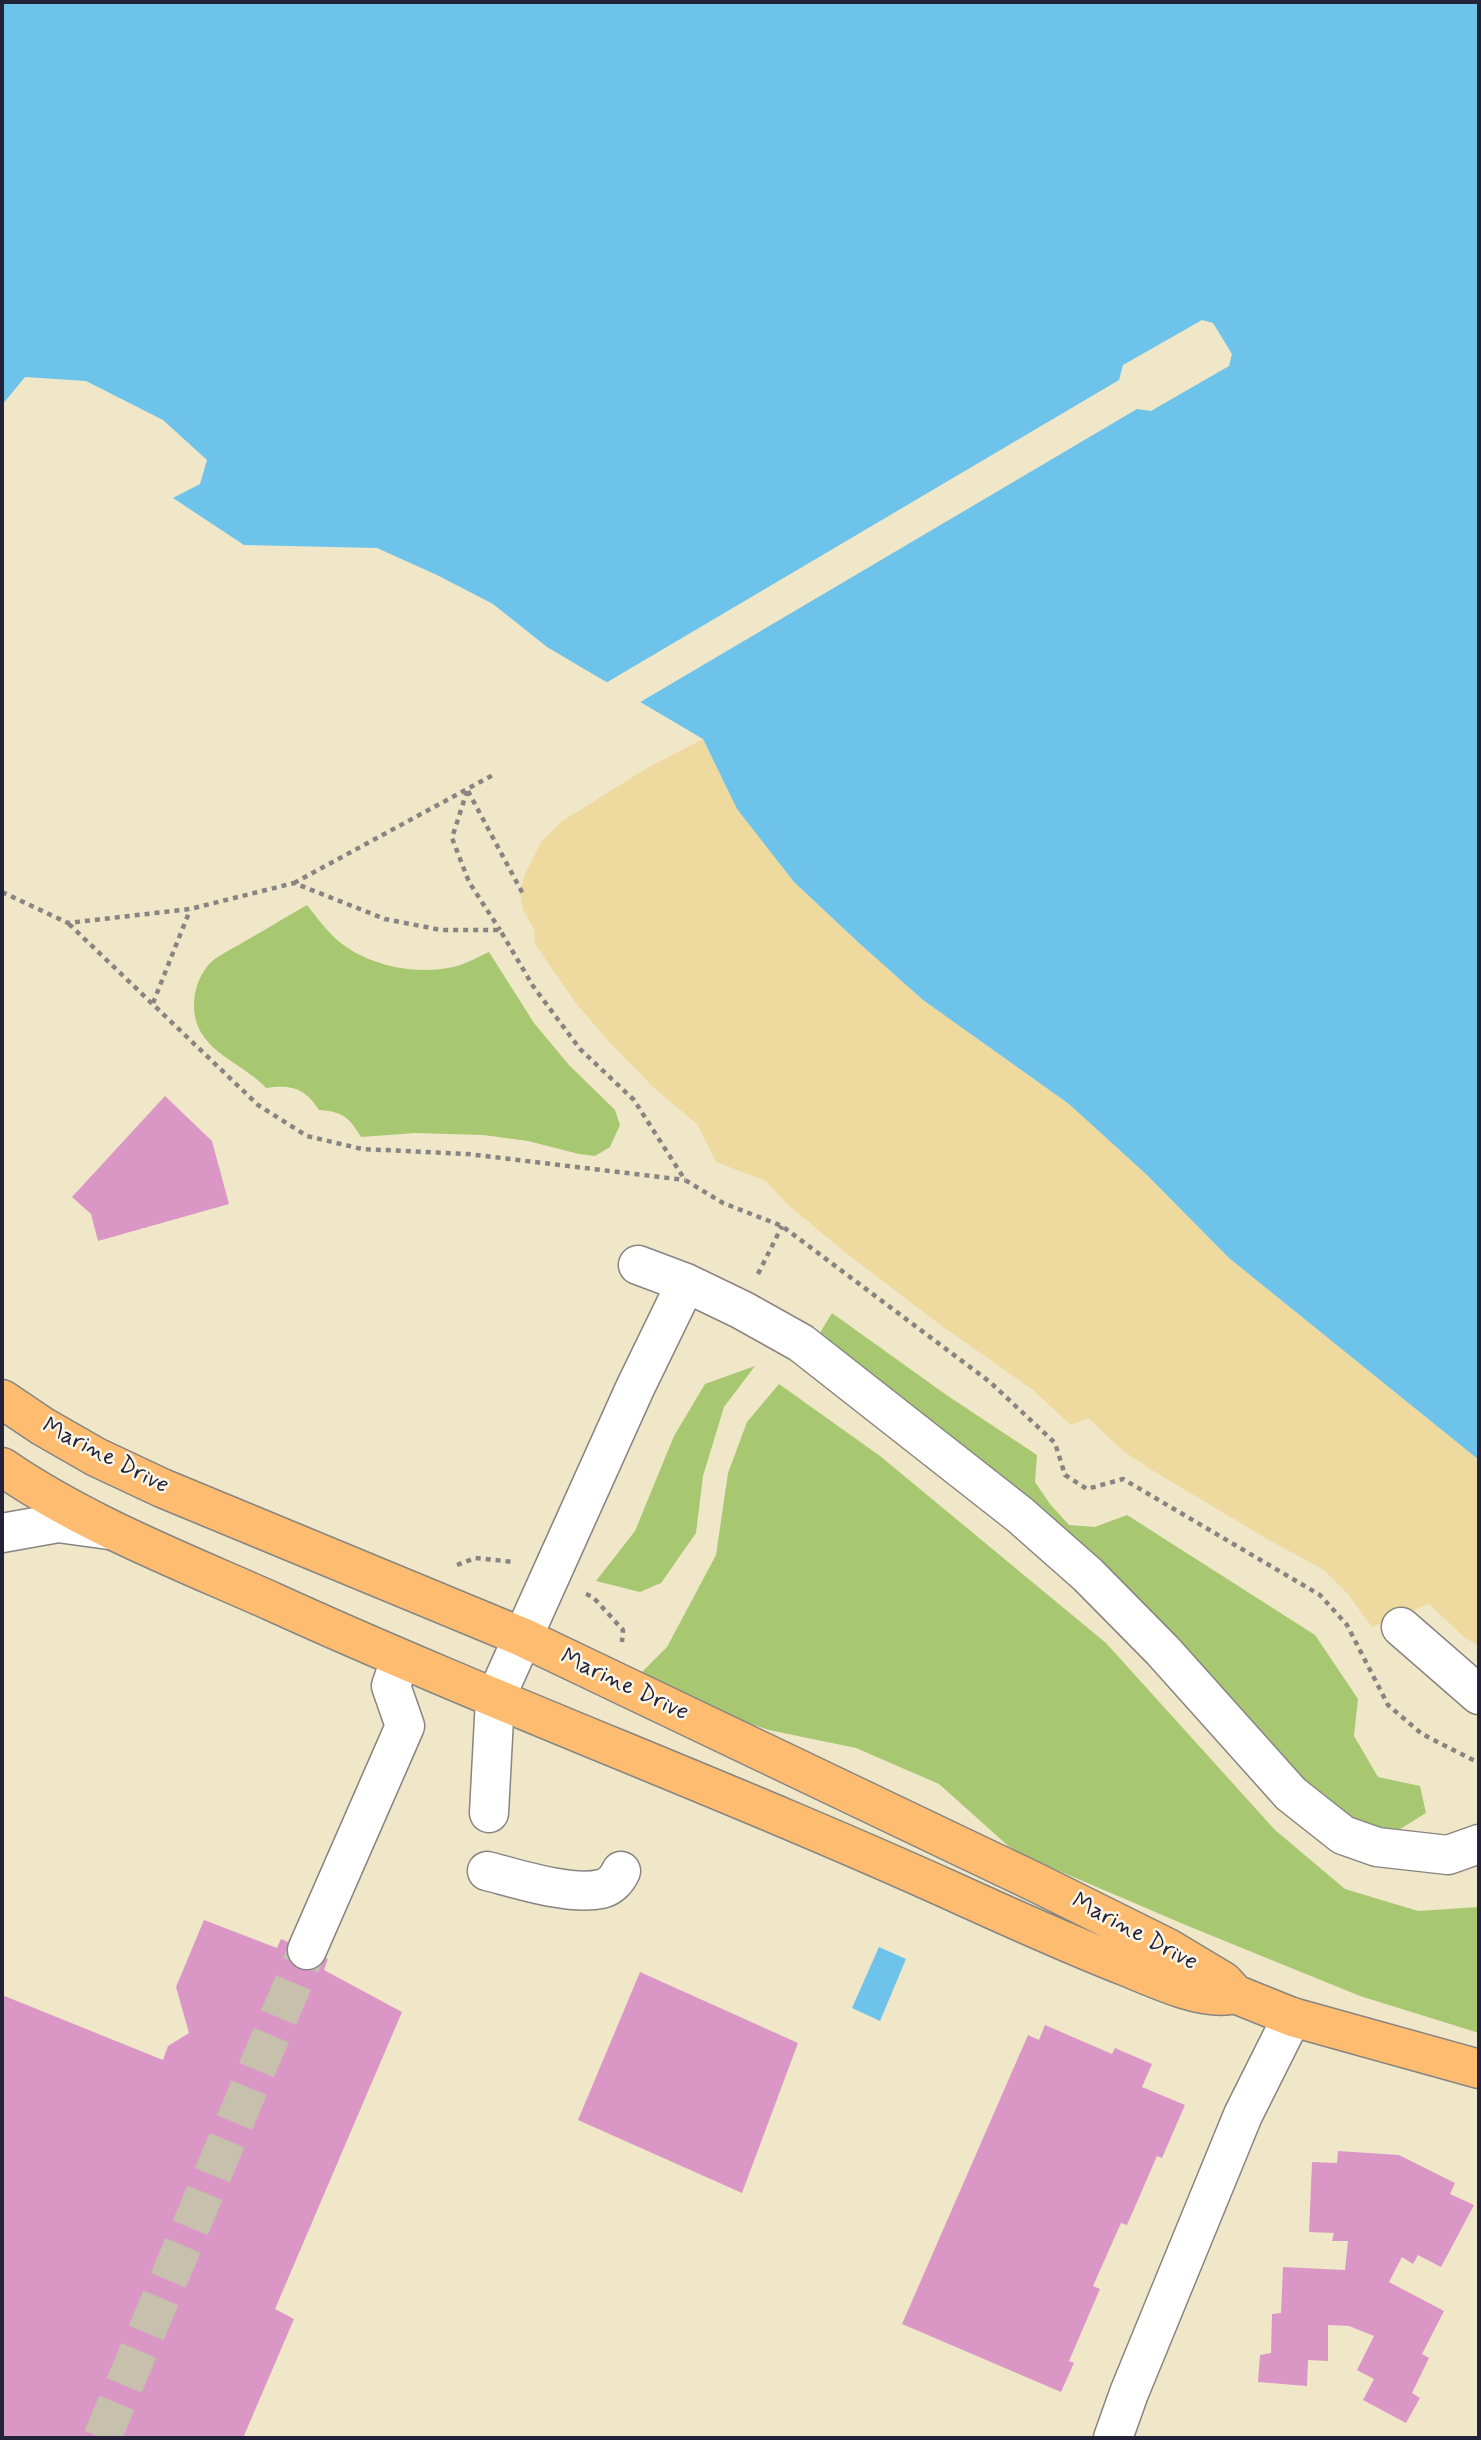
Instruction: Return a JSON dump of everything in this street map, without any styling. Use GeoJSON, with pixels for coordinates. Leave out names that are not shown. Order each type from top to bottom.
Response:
{"type":"FeatureCollection","features":[{"type":"Feature","properties":{"kind":"main road","name":"Marine Drive"},"geometry":{"type":"LineString","coordinates":[[2,1399],[96,1457],[162,1488],[522,1637],[1037,1883],[1168,1948],[1223,1981],[1235,1994],[1293,2017],[1479,2069]]}},
{"type":"Feature","properties":{"kind":"main road","name":"Marine Drive"},"geometry":{"type":"LineString","coordinates":[[2,1467],[31,1488],[115,1531],[400,1660],[855,1847],[1161,1981],[1220,1996],[1235,1994]]}},
{"type":"Feature","properties":{"kind":"street"},"geometry":{"type":"LineString","coordinates":[[638,1265],[686,1283],[801,1343],[1020,1515],[1088,1575],[1163,1651],[1291,1794],[1343,1835],[1377,1847],[1448,1855],[1479,1844]]}},
{"type":"Feature","properties":{"kind":"street"},"geometry":{"type":"LineString","coordinates":[[489,1814],[495,1699],[635,1388],[686,1283]]}},
{"type":"Feature","properties":{"kind":"street"},"geometry":{"type":"LineString","coordinates":[[2,1533],[58,1523],[115,1531]]}},
{"type":"Feature","properties":{"kind":"street"},"geometry":{"type":"LineString","coordinates":[[1401,1626],[1479,1695]]}},
{"type":"Feature","properties":{"kind":"street"},"geometry":{"type":"LineString","coordinates":[[307,1950],[405,1726],[391,1686],[400,1660]]}},
{"type":"Feature","properties":{"kind":"street"},"geometry":{"type":"LineString","coordinates":[[487,1871],[574,1890],[601,1889],[618,1878],[621,1871]]}},
{"type":"Feature","properties":{"kind":"street"},"geometry":{"type":"LineString","coordinates":[[1113,2438],[1134,2380],[1243,2115],[1293,2017]]}},
{"type":"Feature","properties":{"kind":"path"},"geometry":{"type":"LineString","coordinates":[[68,923],[190,909],[294,883],[493,775]]}},
{"type":"Feature","properties":{"kind":"path"},"geometry":{"type":"LineString","coordinates":[[467,790],[523,894]]}},
{"type":"Feature","properties":{"kind":"path"},"geometry":{"type":"LineString","coordinates":[[467,790],[452,838],[469,882],[533,986],[580,1049],[634,1100],[685,1180]]}},
{"type":"Feature","properties":{"kind":"path"},"geometry":{"type":"LineString","coordinates":[[294,883],[385,919],[441,930],[500,930]]}},
{"type":"Feature","properties":{"kind":"path"},"geometry":{"type":"LineString","coordinates":[[2,892],[68,923],[258,1105],[307,1136],[362,1149],[468,1154],[685,1180],[723,1203],[782,1226],[990,1382],[1055,1443],[1065,1475],[1087,1489],[1123,1479],[1320,1595],[1347,1625],[1388,1706],[1422,1734],[1479,1763]]}},
{"type":"Feature","properties":{"kind":"path"},"geometry":{"type":"LineString","coordinates":[[153,1003],[190,909]]}},
{"type":"Feature","properties":{"kind":"path"},"geometry":{"type":"LineString","coordinates":[[742,1310],[782,1226]]}},
{"type":"Feature","properties":{"kind":"green space"},"geometry":{"type":"Polygon","coordinates":[[[307,905],[343,945],[370,960],[386,965],[433,970],[464,964],[489,952],[534,1023],[569,1065],[615,1110],[620,1125],[610,1147],[595,1156],[528,1141],[483,1135],[415,1133],[361,1137],[344,1117],[334,1112],[319,1110],[303,1092],[290,1087],[266,1088],[218,1051],[204,1037],[194,1009],[196,989],[204,971],[221,955],[307,905]]]}},
{"type":"Feature","properties":{"kind":"green space"},"geometry":{"type":"Polygon","coordinates":[[[832,1313],[945,1394],[1037,1455],[1035,1482],[1069,1525],[1095,1527],[1127,1515],[1315,1635],[1358,1699],[1354,1736],[1378,1777],[1420,1786],[1426,1813],[1392,1834],[1345,1823],[812,1346],[832,1313]]]}},
{"type":"Feature","properties":{"kind":"green space"},"geometry":{"type":"Polygon","coordinates":[[[755,1366],[724,1407],[703,1476],[696,1533],[661,1583],[640,1592],[596,1581],[635,1531],[674,1436],[705,1384],[755,1366]]]}},
{"type":"Feature","properties":{"kind":"green space"},"geometry":{"type":"Polygon","coordinates":[[[779,1384],[880,1456],[1106,1643],[1275,1830],[1345,1889],[1418,1911],[1479,1907],[1479,2033],[1360,1996],[1015,1852],[939,1784],[856,1748],[769,1730],[630,1684],[667,1647],[716,1555],[728,1473],[747,1422],[779,1384]]]}},
{"type":"Feature","properties":{"kind":"sand"},"geometry":{"type":"Polygon","coordinates":[[[703,739],[737,809],[794,882],[859,943],[923,1000],[1069,1104],[1147,1175],[1229,1258],[1479,1460],[1479,1646],[1464,1637],[1429,1604],[1372,1627],[1347,1593],[1324,1570],[1155,1472],[1123,1451],[1088,1418],[1071,1425],[1033,1390],[939,1324],[846,1253],[787,1204],[766,1181],[716,1162],[698,1125],[653,1087],[575,1002],[535,944],[534,929],[523,910],[520,890],[525,874],[542,841],[561,822],[647,768],[703,739]]]}},
{"type":"Feature","properties":{"kind":"water"},"geometry":{"type":"Polygon","coordinates":[[[2,2],[1479,2],[1479,1460],[1229,1258],[1147,1175],[1069,1104],[923,1000],[859,943],[794,882],[737,809],[703,739],[547,647],[493,604],[377,548],[244,545],[173,498],[200,484],[207,460],[163,420],[86,381],[25,377],[2,405],[2,2]]]}},
{"type":"Feature","properties":{"kind":"water"},"geometry":{"type":"Polygon","coordinates":[[[879,1947],[906,1959],[880,2021],[852,2008],[879,1947]]]}},
{"type":"Feature","properties":{"kind":"pier"},"geometry":{"type":"Polygon","coordinates":[[[1202,320],[1213,323],[1232,354],[1229,366],[1151,411],[1137,409],[637,704],[604,684],[1119,380],[1123,365],[1202,320]]]}},
{"type":"Feature","properties":{"kind":"building"},"geometry":{"type":"Polygon","coordinates":[[[165,1096],[212,1141],[229,1204],[98,1241],[91,1214],[72,1197],[165,1096]]]}},
{"type":"Feature","properties":{"kind":"building"},"geometry":{"type":"Polygon","coordinates":[[[204,1920],[277,1948],[281,1939],[328,1959],[324,1970],[402,2012],[275,2309],[294,2319],[243,2438],[2,2438],[2,1995],[163,2060],[168,2046],[189,2033],[176,1987],[204,1920]]]}},
{"type":"Feature","properties":{"kind":"building"},"geometry":{"type":"Polygon","coordinates":[[[640,1972],[798,2043],[742,2193],[578,2120],[640,1972]]]}},
{"type":"Feature","properties":{"kind":"building"},"geometry":{"type":"Polygon","coordinates":[[[1045,2025],[1112,2054],[1115,2048],[1152,2064],[1142,2087],[1185,2105],[1162,2158],[1157,2156],[1127,2225],[1121,2223],[1093,2286],[1100,2289],[1069,2361],[1074,2363],[1061,2392],[902,2324],[1028,2035],[1039,2040],[1045,2025]]]}},
{"type":"Feature","properties":{"kind":"building"},"geometry":{"type":"Polygon","coordinates":[[[1338,2151],[1399,2155],[1455,2183],[1450,2194],[1474,2205],[1441,2267],[1418,2255],[1413,2264],[1402,2257],[1389,2282],[1444,2311],[1422,2354],[1429,2358],[1412,2393],[1420,2398],[1406,2423],[1363,2400],[1374,2379],[1357,2370],[1374,2336],[1349,2326],[1328,2325],[1328,2361],[1308,2360],[1307,2386],[1258,2382],[1260,2355],[1271,2353],[1272,2314],[1281,2313],[1283,2267],[1345,2270],[1348,2241],[1332,2241],[1334,2233],[1309,2232],[1312,2162],[1337,2163],[1338,2151]]]}},
{"type":"Feature","properties":{"kind":"tunnel"},"geometry":{"type":"LineString","coordinates":[[102,2438],[307,1950]]}}]}
